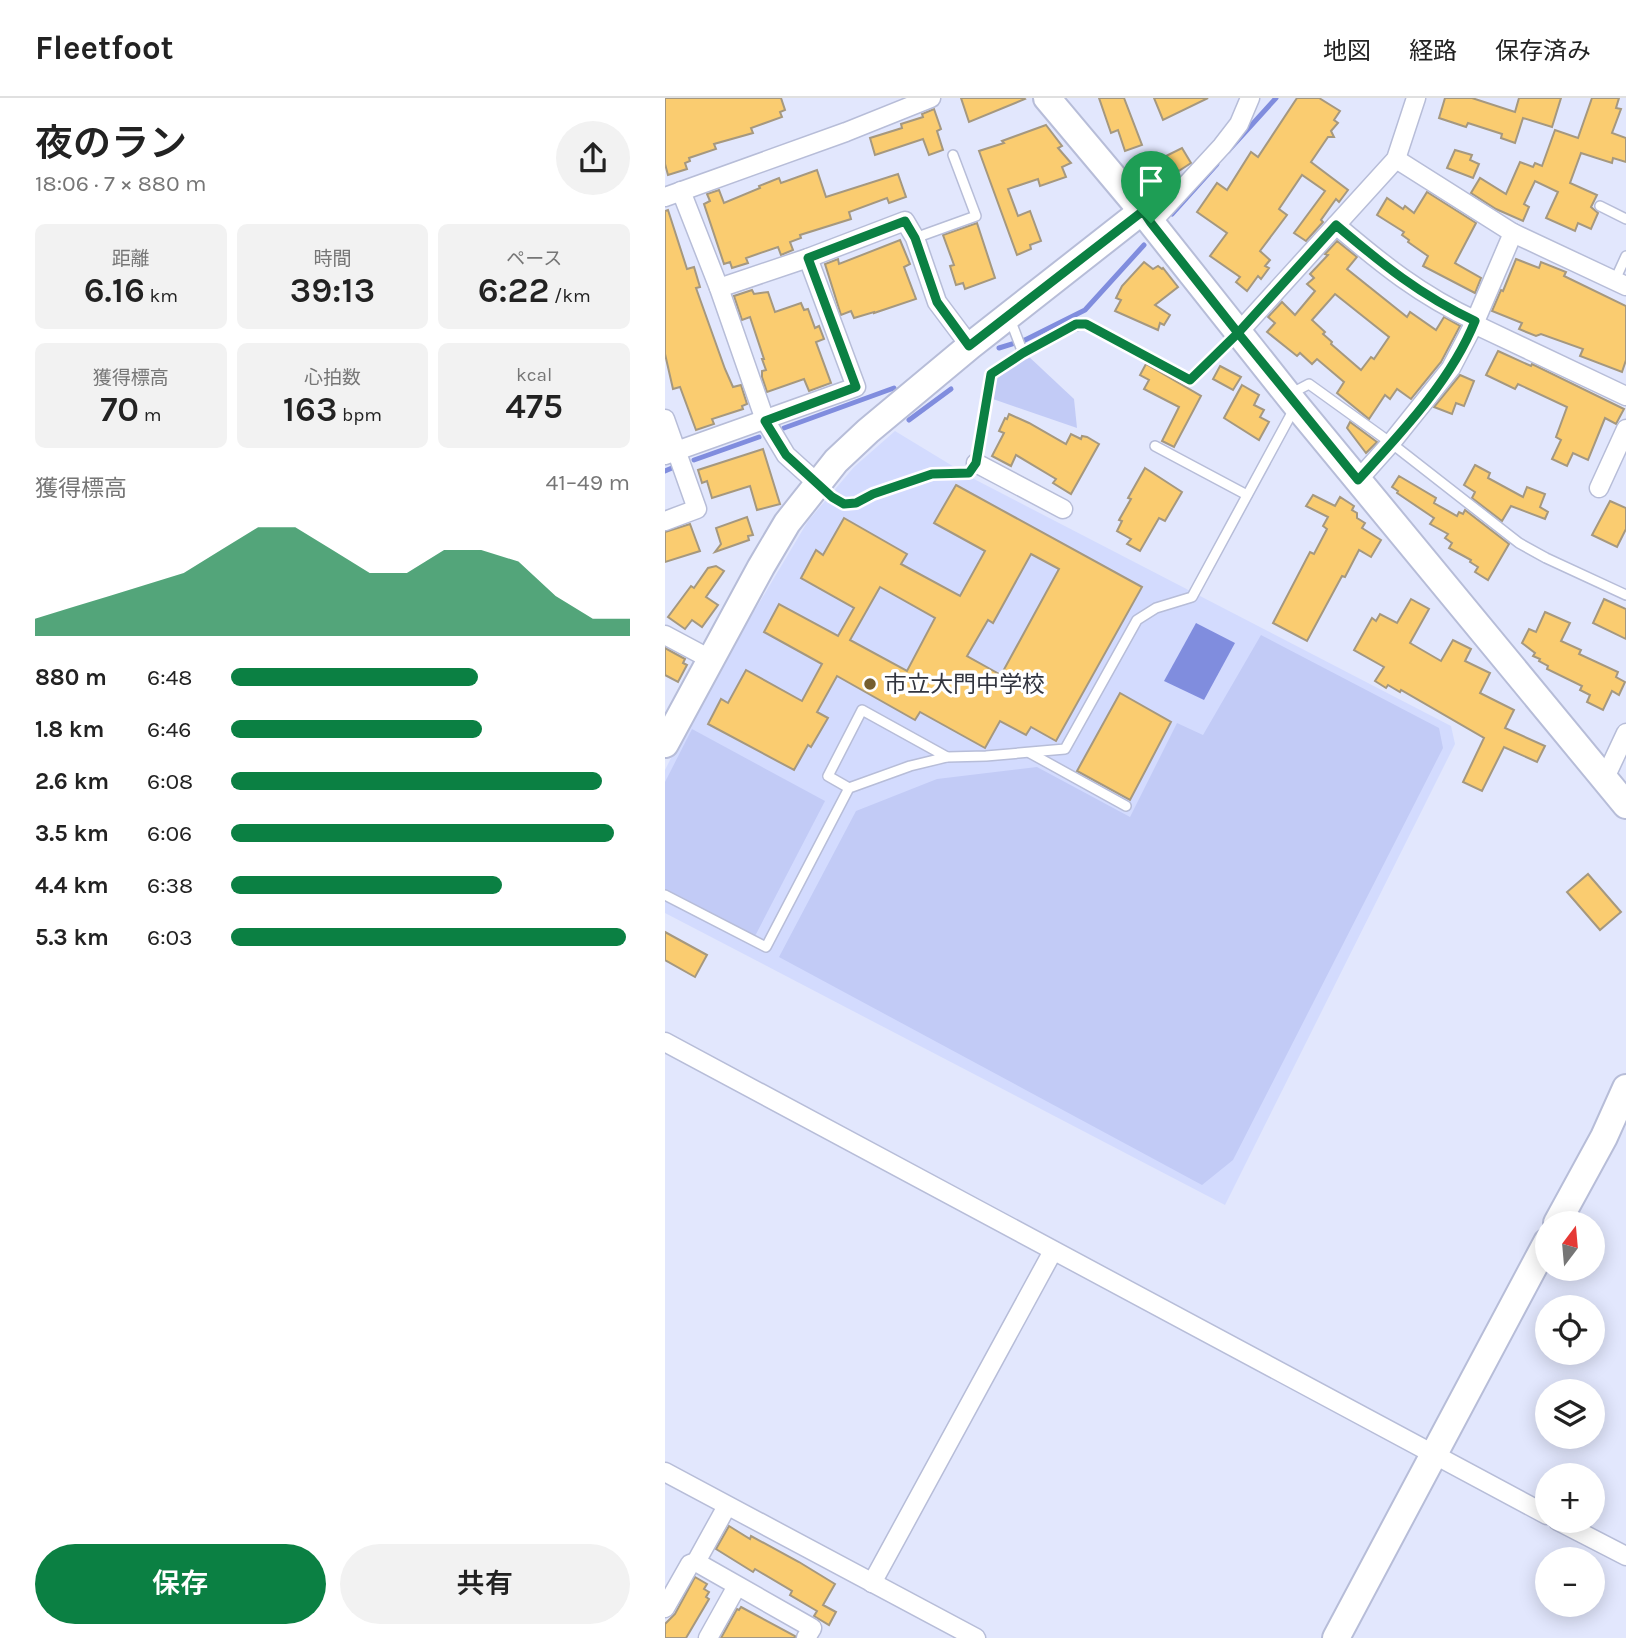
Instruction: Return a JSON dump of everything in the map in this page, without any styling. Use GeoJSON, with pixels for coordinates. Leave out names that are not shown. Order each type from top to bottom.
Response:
{"type":"FeatureCollection","features":[{"type":"Feature","properties":{"kind":"street"},"geometry":{"type":"LineString","coordinates":[[817,483],[786,455],[765,421],[719,288],[673,194],[846,132],[931,98]]}},
{"type":"Feature","properties":{"kind":"street"},"geometry":{"type":"LineString","coordinates":[[1047,98],[1626,805]]}},
{"type":"Feature","properties":{"kind":"street"},"geometry":{"type":"LineString","coordinates":[[665,744],[787,523],[817,483],[868,431],[969,346],[1147,217],[1222,146],[1238,124],[1250,98]]}},
{"type":"Feature","properties":{"kind":"street"},"geometry":{"type":"LineString","coordinates":[[1238,333],[1396,159],[1416,98]]}},
{"type":"Feature","properties":{"kind":"street"},"geometry":{"type":"LineString","coordinates":[[1396,159],[1513,233],[1620,283]]}},
{"type":"Feature","properties":{"kind":"street"},"geometry":{"type":"LineString","coordinates":[[719,288],[905,221],[915,238],[937,302],[969,346]]}},
{"type":"Feature","properties":{"kind":"street"},"geometry":{"type":"LineString","coordinates":[[1336,225],[1392,273],[1440,304],[1626,396]]}},
{"type":"Feature","properties":{"kind":"street"},"geometry":{"type":"LineString","coordinates":[[1358,480],[1451,368],[1475,323],[1513,233]]}},
{"type":"Feature","properties":{"kind":"street"},"geometry":{"type":"LineString","coordinates":[[671,453],[856,387],[808,258]]}},
{"type":"Feature","properties":{"kind":"street"},"geometry":{"type":"LineString","coordinates":[[665,419],[671,453],[697,509],[665,521]]}},
{"type":"Feature","properties":{"kind":"street"},"geometry":{"type":"LineString","coordinates":[[1599,488],[1626,429]]}},
{"type":"Feature","properties":{"kind":"street"},"geometry":{"type":"LineString","coordinates":[[976,463],[1063,509]]}},
{"type":"Feature","properties":{"kind":"street"},"geometry":{"type":"LineString","coordinates":[[665,635],[710,659]]}},
{"type":"Feature","properties":{"kind":"street"},"geometry":{"type":"LineString","coordinates":[[1604,780],[1626,733]]}},
{"type":"Feature","properties":{"kind":"street"},"geometry":{"type":"LineString","coordinates":[[665,1042],[1535,1509]]}},
{"type":"Feature","properties":{"kind":"street"},"geometry":{"type":"LineString","coordinates":[[1564,1211],[1604,1137],[1626,1088]]}},
{"type":"Feature","properties":{"kind":"street"},"geometry":{"type":"LineString","coordinates":[[872,1583],[1053,1251]]}},
{"type":"Feature","properties":{"kind":"street"},"geometry":{"type":"LineString","coordinates":[[1336,1638],[1535,1264]]}},
{"type":"Feature","properties":{"kind":"street"},"geometry":{"type":"LineString","coordinates":[[665,1472],[976,1638]]}},
{"type":"Feature","properties":{"kind":"street"},"geometry":{"type":"LineString","coordinates":[[665,1608],[727,1506]]}},
{"type":"Feature","properties":{"kind":"street"},"geometry":{"type":"LineString","coordinates":[[1582,1533],[1626,1556]]}},
{"type":"Feature","properties":{"kind":"street"},"geometry":{"type":"LineString","coordinates":[[695,1562],[812,1628],[806,1638]]}},
{"type":"Feature","properties":{"kind":"street"},"geometry":{"type":"LineString","coordinates":[[708,1638],[737,1586]]}},
{"type":"Feature","properties":{"kind":"lane"},"geometry":{"type":"LineString","coordinates":[[915,238],[976,216],[953,155]]}},
{"type":"Feature","properties":{"kind":"lane"},"geometry":{"type":"LineString","coordinates":[[1600,206],[1626,219]]}},
{"type":"Feature","properties":{"kind":"lane"},"geometry":{"type":"LineString","coordinates":[[1620,283],[1626,256]]}},
{"type":"Feature","properties":{"kind":"lane"},"geometry":{"type":"LineString","coordinates":[[1008,316],[1023,353]]}},
{"type":"Feature","properties":{"kind":"lane"},"geometry":{"type":"LineString","coordinates":[[817,483],[844,504],[856,503],[873,494],[932,474],[969,473],[976,463],[991,374],[1076,324],[1086,324],[1190,380],[1238,333]]}},
{"type":"Feature","properties":{"kind":"lane"},"geometry":{"type":"LineString","coordinates":[[665,895],[766,947],[849,788],[910,766],[947,757],[1065,749],[1137,620],[1156,608],[1192,597],[1247,495],[1292,400],[1309,384],[1391,443],[1519,543],[1626,594]]}},
{"type":"Feature","properties":{"kind":"lane"},"geometry":{"type":"LineString","coordinates":[[1155,446],[1247,495]]}},
{"type":"Feature","properties":{"kind":"lane"},"geometry":{"type":"LineString","coordinates":[[849,788],[828,776],[862,710],[947,757]]}},
{"type":"Feature","properties":{"kind":"lane"},"geometry":{"type":"LineString","coordinates":[[1028,752],[1126,806]]}},
{"type":"Feature","properties":{"kind":"shaded area"},"geometry":{"type":"Polygon","coordinates":[[[1026,354],[1074,399],[1077,428],[990,398],[992,379],[1026,354]]]}},
{"type":"Feature","properties":{"kind":"shaded area"},"geometry":{"type":"Polygon","coordinates":[[[895,431],[974,479],[1451,726],[1455,744],[1225,1205],[665,913],[665,770],[693,714],[808,521],[854,467],[895,431]]]}},
{"type":"Feature","properties":{"kind":"shaded area"},"geometry":{"type":"Polygon","coordinates":[[[1261,635],[1439,728],[1443,748],[1233,1160],[1202,1185],[779,957],[856,811],[937,779],[1037,767],[1130,817],[1177,723],[1203,735],[1261,635]]]}},
{"type":"Feature","properties":{"kind":"shaded area"},"geometry":{"type":"Polygon","coordinates":[[[692,729],[825,801],[754,938],[665,889],[665,782],[692,729]]]}},
{"type":"Feature","properties":{"kind":"water"},"geometry":{"type":"Polygon","coordinates":[[[1196,623],[1235,643],[1204,700],[1164,681],[1196,623]]]}},
{"type":"Feature","properties":{"kind":"building"},"geometry":{"type":"Polygon","coordinates":[[[665,98],[781,98],[785,110],[780,112],[782,117],[751,128],[753,133],[714,144],[716,149],[689,158],[690,161],[685,163],[687,169],[668,175],[665,164],[665,98]]]}},
{"type":"Feature","properties":{"kind":"building"},"geometry":{"type":"Polygon","coordinates":[[[961,98],[1024,98],[1025,99],[969,122],[961,98]]]}},
{"type":"Feature","properties":{"kind":"building"},"geometry":{"type":"Polygon","coordinates":[[[1099,98],[1124,98],[1142,145],[1125,151],[1118,130],[1111,133],[1099,98]]]}},
{"type":"Feature","properties":{"kind":"building"},"geometry":{"type":"Polygon","coordinates":[[[1154,98],[1208,98],[1163,120],[1154,98]]]}},
{"type":"Feature","properties":{"kind":"building"},"geometry":{"type":"Polygon","coordinates":[[[1297,98],[1319,98],[1340,111],[1334,120],[1338,123],[1331,131],[1334,137],[1328,137],[1311,162],[1348,190],[1339,202],[1336,199],[1321,220],[1323,222],[1306,241],[1294,233],[1325,191],[1302,175],[1279,209],[1287,215],[1260,251],[1270,260],[1265,266],[1269,268],[1261,279],[1258,276],[1247,291],[1236,282],[1240,277],[1210,256],[1227,233],[1197,212],[1217,183],[1227,190],[1251,152],[1258,157],[1297,98]]]}},
{"type":"Feature","properties":{"kind":"building"},"geometry":{"type":"Polygon","coordinates":[[[1445,98],[1472,98],[1515,112],[1519,98],[1561,98],[1552,127],[1523,118],[1515,143],[1501,138],[1502,134],[1468,123],[1466,127],[1439,118],[1445,98]]]}},
{"type":"Feature","properties":{"kind":"building"},"geometry":{"type":"Polygon","coordinates":[[[1592,98],[1619,98],[1616,108],[1621,109],[1612,133],[1626,138],[1626,162],[1613,158],[1612,163],[1581,153],[1570,183],[1597,195],[1591,207],[1598,213],[1591,229],[1578,223],[1575,231],[1546,218],[1558,192],[1535,181],[1524,204],[1529,207],[1523,221],[1496,209],[1471,193],[1480,178],[1506,194],[1520,162],[1533,167],[1535,163],[1542,166],[1555,130],[1578,138],[1592,98]]]}},
{"type":"Feature","properties":{"kind":"building"},"geometry":{"type":"Polygon","coordinates":[[[934,109],[941,129],[937,131],[943,150],[929,155],[923,139],[875,155],[870,138],[902,128],[901,124],[923,117],[922,114],[934,109]]]}},
{"type":"Feature","properties":{"kind":"building"},"geometry":{"type":"Polygon","coordinates":[[[1046,125],[1062,146],[1058,148],[1071,163],[1062,167],[1066,177],[1040,186],[1038,179],[1008,189],[1018,216],[1030,211],[1041,241],[1017,255],[979,151],[1046,125]]]}},
{"type":"Feature","properties":{"kind":"building"},"geometry":{"type":"Polygon","coordinates":[[[1182,148],[1191,163],[1174,174],[1164,157],[1182,148]]]}},
{"type":"Feature","properties":{"kind":"building"},"geometry":{"type":"Polygon","coordinates":[[[1455,150],[1472,155],[1470,160],[1479,164],[1473,178],[1447,168],[1455,150]]]}},
{"type":"Feature","properties":{"kind":"building"},"geometry":{"type":"Polygon","coordinates":[[[817,170],[826,197],[898,174],[906,197],[889,203],[887,198],[849,212],[851,219],[800,235],[801,238],[790,242],[793,250],[781,255],[778,247],[746,258],[748,263],[732,268],[730,262],[724,264],[704,204],[710,201],[707,194],[719,190],[724,203],[779,178],[781,183],[817,170]]]}},
{"type":"Feature","properties":{"kind":"building"},"geometry":{"type":"Polygon","coordinates":[[[1427,192],[1476,223],[1455,263],[1481,278],[1475,293],[1423,266],[1428,256],[1408,242],[1402,235],[1404,232],[1377,215],[1387,198],[1414,213],[1427,192]]]}},
{"type":"Feature","properties":{"kind":"building"},"geometry":{"type":"Polygon","coordinates":[[[668,210],[687,269],[694,267],[700,287],[696,288],[725,369],[733,387],[741,385],[747,404],[742,406],[743,409],[712,419],[714,424],[696,430],[680,387],[673,389],[665,354],[665,211],[668,210]]]}},
{"type":"Feature","properties":{"kind":"building"},"geometry":{"type":"Polygon","coordinates":[[[977,223],[995,278],[965,289],[963,283],[956,285],[950,266],[954,265],[943,235],[977,223]]]}},
{"type":"Feature","properties":{"kind":"building"},"geometry":{"type":"Polygon","coordinates":[[[900,240],[910,264],[904,267],[916,299],[854,318],[851,311],[841,315],[825,264],[838,259],[839,264],[900,240]]]}},
{"type":"Feature","properties":{"kind":"building"},"geometry":{"type":"Polygon","coordinates":[[[1337,241],[1357,257],[1347,269],[1407,317],[1410,312],[1436,330],[1444,317],[1460,326],[1441,362],[1411,399],[1397,389],[1390,399],[1385,395],[1369,419],[1337,393],[1344,382],[1317,359],[1312,364],[1300,353],[1297,356],[1267,332],[1275,323],[1268,317],[1282,302],[1295,315],[1315,291],[1307,284],[1314,278],[1310,274],[1328,255],[1325,254],[1337,241]],[[1335,294],[1312,320],[1325,332],[1323,334],[1331,344],[1361,370],[1371,357],[1374,359],[1389,337],[1335,294]]]}},
{"type":"Feature","properties":{"kind":"building"},"geometry":{"type":"Polygon","coordinates":[[[1516,259],[1539,268],[1541,262],[1566,272],[1564,276],[1626,306],[1626,360],[1622,372],[1580,356],[1583,349],[1519,329],[1522,323],[1492,311],[1516,259]]]}},
{"type":"Feature","properties":{"kind":"building"},"geometry":{"type":"Polygon","coordinates":[[[1144,262],[1153,269],[1158,266],[1163,268],[1178,287],[1155,305],[1170,315],[1164,325],[1160,323],[1158,330],[1115,311],[1121,300],[1116,298],[1122,286],[1144,262]]]}},
{"type":"Feature","properties":{"kind":"building"},"geometry":{"type":"Polygon","coordinates":[[[752,290],[754,294],[768,292],[775,312],[801,303],[804,310],[808,309],[815,328],[819,326],[824,339],[816,342],[831,383],[809,391],[804,379],[767,392],[762,377],[762,371],[766,370],[764,359],[750,317],[742,320],[734,296],[752,290]]]}},
{"type":"Feature","properties":{"kind":"building"},"geometry":{"type":"Polygon","coordinates":[[[1498,351],[1531,366],[1532,364],[1624,409],[1616,424],[1605,418],[1588,460],[1573,453],[1567,466],[1552,459],[1561,440],[1556,437],[1567,407],[1518,384],[1515,389],[1486,375],[1498,351]]]}},
{"type":"Feature","properties":{"kind":"building"},"geometry":{"type":"Polygon","coordinates":[[[1146,364],[1201,396],[1174,447],[1162,441],[1179,407],[1144,389],[1149,380],[1140,375],[1146,364]]]}},
{"type":"Feature","properties":{"kind":"building"},"geometry":{"type":"Polygon","coordinates":[[[1220,366],[1241,377],[1233,390],[1213,379],[1220,366]]]}},
{"type":"Feature","properties":{"kind":"building"},"geometry":{"type":"Polygon","coordinates":[[[1460,375],[1474,381],[1464,406],[1456,403],[1452,414],[1434,407],[1460,375]]]}},
{"type":"Feature","properties":{"kind":"building"},"geometry":{"type":"Polygon","coordinates":[[[1242,385],[1259,395],[1254,405],[1264,410],[1260,417],[1269,422],[1259,440],[1224,418],[1242,385]]]}},
{"type":"Feature","properties":{"kind":"building"},"geometry":{"type":"Polygon","coordinates":[[[1009,414],[1066,444],[1071,434],[1081,439],[1082,436],[1087,437],[1099,444],[1071,494],[1053,483],[1056,479],[1016,455],[1011,466],[992,456],[1004,433],[999,431],[1009,414]]]}},
{"type":"Feature","properties":{"kind":"building"},"geometry":{"type":"Polygon","coordinates":[[[1350,422],[1377,442],[1366,453],[1347,428],[1350,422]]]}},
{"type":"Feature","properties":{"kind":"building"},"geometry":{"type":"Polygon","coordinates":[[[763,449],[780,504],[757,510],[750,486],[712,498],[707,481],[702,483],[698,470],[763,449]]]}},
{"type":"Feature","properties":{"kind":"building"},"geometry":{"type":"Polygon","coordinates":[[[1475,465],[1490,473],[1488,478],[1523,497],[1527,487],[1545,494],[1540,507],[1548,512],[1545,519],[1511,506],[1502,521],[1472,498],[1475,492],[1464,485],[1475,465]]]}},
{"type":"Feature","properties":{"kind":"building"},"geometry":{"type":"Polygon","coordinates":[[[1145,468],[1182,492],[1165,521],[1159,518],[1140,551],[1127,544],[1131,539],[1117,531],[1122,521],[1119,520],[1131,499],[1128,498],[1145,468]]]}},
{"type":"Feature","properties":{"kind":"building"},"geometry":{"type":"Polygon","coordinates":[[[1399,476],[1436,498],[1434,503],[1457,516],[1465,510],[1509,544],[1488,580],[1475,572],[1478,567],[1470,562],[1471,560],[1449,548],[1452,543],[1445,538],[1448,534],[1430,524],[1434,518],[1397,493],[1392,487],[1399,476]]]}},
{"type":"Feature","properties":{"kind":"building"},"geometry":{"type":"Polygon","coordinates":[[[956,485],[1142,587],[1056,741],[1031,727],[1026,735],[1000,721],[985,748],[920,712],[915,720],[837,676],[817,712],[828,718],[794,770],[708,724],[721,699],[728,703],[746,670],[802,701],[822,664],[764,632],[779,604],[838,636],[854,608],[801,578],[816,550],[823,555],[844,518],[907,554],[901,564],[960,596],[985,551],[934,523],[956,485]],[[1031,554],[993,623],[988,620],[967,656],[1001,675],[1059,569],[1031,554]],[[880,587],[850,640],[907,671],[935,618],[880,587]]]}},
{"type":"Feature","properties":{"kind":"building"},"geometry":{"type":"Polygon","coordinates":[[[1313,495],[1335,506],[1340,497],[1354,506],[1352,510],[1357,513],[1357,518],[1365,523],[1362,528],[1381,540],[1371,557],[1359,550],[1307,641],[1273,623],[1310,552],[1314,554],[1327,529],[1323,526],[1328,517],[1306,506],[1313,495]]]}},
{"type":"Feature","properties":{"kind":"building"},"geometry":{"type":"Polygon","coordinates":[[[1610,501],[1626,508],[1626,529],[1617,547],[1592,535],[1610,501]]]}},
{"type":"Feature","properties":{"kind":"building"},"geometry":{"type":"Polygon","coordinates":[[[747,517],[753,535],[748,536],[749,540],[715,552],[721,544],[716,528],[747,517]]]}},
{"type":"Feature","properties":{"kind":"building"},"geometry":{"type":"Polygon","coordinates":[[[690,524],[700,551],[665,562],[665,532],[690,524]]]}},
{"type":"Feature","properties":{"kind":"building"},"geometry":{"type":"Polygon","coordinates":[[[716,566],[724,571],[706,597],[718,605],[702,627],[692,620],[685,629],[668,617],[691,586],[694,588],[708,568],[716,566]]]}},
{"type":"Feature","properties":{"kind":"building"},"geometry":{"type":"Polygon","coordinates":[[[1411,599],[1429,609],[1410,643],[1441,661],[1453,640],[1471,649],[1465,661],[1490,673],[1480,693],[1514,710],[1505,728],[1545,746],[1537,762],[1504,747],[1482,791],[1463,782],[1484,738],[1401,690],[1400,692],[1388,685],[1386,688],[1375,681],[1384,667],[1354,650],[1372,618],[1376,621],[1380,614],[1397,623],[1411,599]]]}},
{"type":"Feature","properties":{"kind":"building"},"geometry":{"type":"Polygon","coordinates":[[[1604,599],[1626,609],[1626,639],[1593,623],[1604,599]]]}},
{"type":"Feature","properties":{"kind":"building"},"geometry":{"type":"Polygon","coordinates":[[[1545,612],[1570,623],[1561,641],[1581,650],[1579,654],[1618,672],[1616,677],[1625,682],[1619,695],[1612,691],[1603,710],[1587,702],[1590,695],[1580,690],[1582,686],[1547,669],[1548,666],[1533,656],[1535,653],[1522,643],[1529,629],[1536,632],[1545,612]]]}},
{"type":"Feature","properties":{"kind":"building"},"geometry":{"type":"Polygon","coordinates":[[[665,648],[685,659],[683,663],[687,665],[678,682],[665,675],[665,648]]]}},
{"type":"Feature","properties":{"kind":"building"},"geometry":{"type":"Polygon","coordinates":[[[1120,693],[1171,722],[1130,800],[1077,771],[1120,693]]]}},
{"type":"Feature","properties":{"kind":"building"},"geometry":{"type":"Polygon","coordinates":[[[1588,874],[1621,912],[1600,930],[1567,892],[1588,874]]]}},
{"type":"Feature","properties":{"kind":"building"},"geometry":{"type":"Polygon","coordinates":[[[665,932],[707,955],[695,977],[665,960],[665,932]]]}},
{"type":"Feature","properties":{"kind":"building"},"geometry":{"type":"Polygon","coordinates":[[[729,1526],[835,1584],[823,1605],[836,1612],[829,1625],[814,1616],[817,1611],[790,1595],[792,1591],[755,1569],[753,1572],[716,1549],[729,1526]]]}},
{"type":"Feature","properties":{"kind":"building"},"geometry":{"type":"Polygon","coordinates":[[[695,1577],[707,1584],[704,1589],[709,1592],[706,1597],[709,1599],[686,1638],[665,1638],[665,1624],[675,1614],[695,1577]]]}},
{"type":"Feature","properties":{"kind":"building"},"geometry":{"type":"Polygon","coordinates":[[[741,1607],[795,1638],[721,1638],[737,1609],[741,1607]]]}},
{"type":"Feature","properties":{"kind":"waterway"},"geometry":{"type":"LineString","coordinates":[[1228,151],[1276,98]]}},
{"type":"Feature","properties":{"kind":"waterway"},"geometry":{"type":"LineString","coordinates":[[1172,214],[1217,164]]}},
{"type":"Feature","properties":{"kind":"waterway"},"geometry":{"type":"LineString","coordinates":[[999,348],[1025,340],[1085,310],[1144,245]]}},
{"type":"Feature","properties":{"kind":"waterway"},"geometry":{"type":"LineString","coordinates":[[784,428],[894,388]]}},
{"type":"Feature","properties":{"kind":"waterway"},"geometry":{"type":"LineString","coordinates":[[909,420],[951,389]]}},
{"type":"Feature","properties":{"kind":"waterway"},"geometry":{"type":"LineString","coordinates":[[694,460],[759,437]]}},
{"type":"Feature","properties":{"kind":"waterway"},"geometry":{"type":"LineString","coordinates":[[665,471],[672,468]]}},
{"type":"Feature","properties":{"kind":"place","name":"市立大門中学校"},"geometry":{"type":"Point","coordinates":[870,684]}},
{"type":"Feature","properties":{"kind":"route"},"geometry":{"type":"LineString","coordinates":[[1151,223],[1143,211],[969,346],[937,302],[915,238],[905,221],[808,258],[856,387],[765,421],[786,455],[832,497],[844,504],[856,503],[873,494],[932,474],[969,473],[976,463],[991,374],[1076,324],[1086,324],[1190,380],[1238,333],[1358,480],[1451,368],[1475,321],[1440,304],[1392,273],[1336,225],[1238,333],[1151,223]]}}]}
